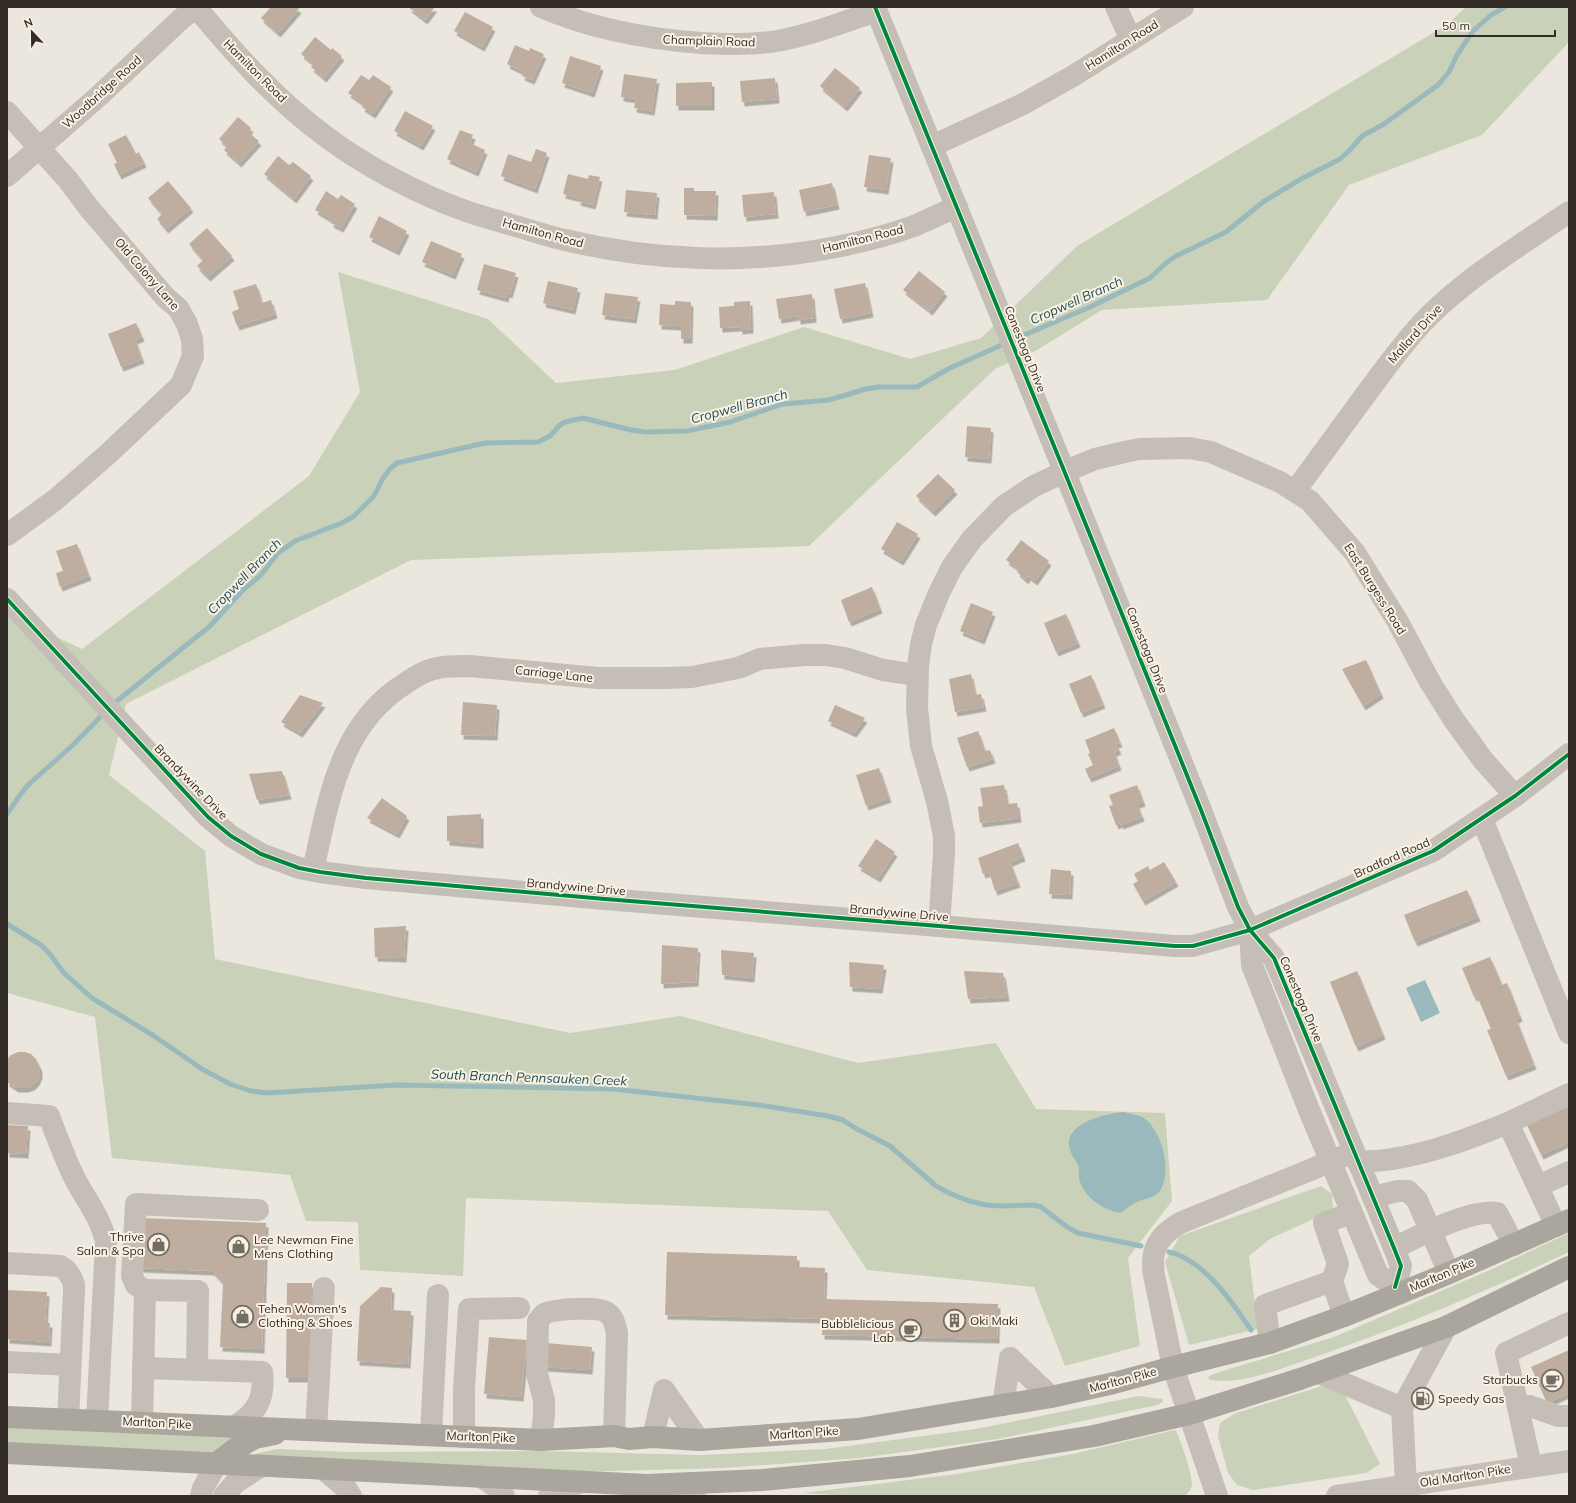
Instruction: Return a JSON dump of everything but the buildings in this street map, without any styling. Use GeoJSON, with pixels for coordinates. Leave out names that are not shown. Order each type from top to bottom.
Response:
{"type":"FeatureCollection","features":[{"type":"Feature","properties":{"kind":"highway","name":"Marlton Pike"},"geometry":{"type":"LineString","coordinates":[[7,1417],[542,1440],[614,1436],[629,1439],[653,1437],[699,1440],[858,1429],[1051,1397],[1114,1383],[1270,1342],[1344,1316],[1396,1291],[1449,1273],[1562,1223]]}},
{"type":"Feature","properties":{"kind":"highway"},"geometry":{"type":"LineString","coordinates":[[7,1453],[647,1485],[673,1492],[762,1480],[910,1466],[1094,1436],[1189,1414],[1319,1373],[1446,1327],[1569,1267]]}},
{"type":"Feature","properties":{"kind":"highway"},"geometry":{"type":"LineString","coordinates":[[217,1463],[235,1449],[255,1438],[307,1430]]}},
{"type":"Feature","properties":{"kind":"street","name":"Hamilton Road"},"geometry":{"type":"LineString","coordinates":[[196,7],[229,47],[306,122],[325,137],[391,177],[462,209],[567,241],[622,252],[701,259],[767,256],[812,251],[856,242],[915,225],[957,207]]}},
{"type":"Feature","properties":{"kind":"street","name":"Woodbridge Road"},"geometry":{"type":"LineString","coordinates":[[7,176],[100,95],[181,19],[196,7]]}},
{"type":"Feature","properties":{"kind":"street","name":"Champlain Road"},"geometry":{"type":"LineString","coordinates":[[541,7],[586,24],[614,31],[672,41],[716,44],[778,41],[812,33],[876,9]]}},
{"type":"Feature","properties":{"kind":"street"},"geometry":{"type":"LineString","coordinates":[[1116,7],[1131,40]]}},
{"type":"Feature","properties":{"kind":"street","name":"Hamilton Road"},"geometry":{"type":"LineString","coordinates":[[932,146],[1024,104],[1073,76],[1183,7]]}},
{"type":"Feature","properties":{"kind":"street","name":"Conestoga Drive"},"geometry":{"type":"LineString","coordinates":[[876,9],[1198,802],[1238,907],[1250,930],[1274,958],[1394,1248],[1401,1266],[1396,1291],[1378,1276],[1351,1213],[1252,965],[1250,930]]}},
{"type":"Feature","properties":{"kind":"street","name":"Old Colony Lane"},"geometry":{"type":"LineString","coordinates":[[7,112],[166,298],[178,308],[187,324],[192,339],[193,356],[180,385],[175,390],[113,449],[55,500],[7,535]]}},
{"type":"Feature","properties":{"kind":"street","name":"Mallard Drive"},"geometry":{"type":"LineString","coordinates":[[1295,491],[1382,374],[1427,318],[1483,272],[1522,243],[1569,212]]}},
{"type":"Feature","properties":{"kind":"street","name":"East Burgess Road"},"geometry":{"type":"LineString","coordinates":[[939,926],[944,836],[938,801],[921,746],[916,708],[917,675],[921,644],[936,598],[952,568],[972,539],[1008,503],[1034,486],[1094,459],[1128,451],[1140,449],[1189,448],[1211,452],[1280,482],[1310,501],[1355,553],[1398,622],[1427,676],[1450,714],[1483,760],[1515,796]]}},
{"type":"Feature","properties":{"kind":"street","name":"Brandywine Drive"},"geometry":{"type":"LineString","coordinates":[[7,599],[219,827],[261,854],[299,868],[366,878],[521,892],[1174,946],[1193,946],[1250,930]]}},
{"type":"Feature","properties":{"kind":"street","name":"Carriage Lane"},"geometry":{"type":"LineString","coordinates":[[313,870],[326,813],[336,778],[352,738],[372,710],[392,691],[429,670],[448,666],[469,666],[598,678],[692,678],[738,668],[760,659],[804,655],[826,655],[845,658],[883,670],[917,675]]}},
{"type":"Feature","properties":{"kind":"street","name":"Bradford Road"},"geometry":{"type":"LineString","coordinates":[[1250,930],[1433,852],[1515,796],[1569,754]]}},
{"type":"Feature","properties":{"kind":"street"},"geometry":{"type":"LineString","coordinates":[[1482,818],[1569,1033]]}},
{"type":"Feature","properties":{"kind":"street"},"geometry":{"type":"LineString","coordinates":[[1217,1496],[1173,1367],[1152,1264],[1156,1246],[1161,1238],[1169,1230],[1180,1223],[1330,1160],[1356,1157],[1393,1159],[1433,1149],[1474,1137],[1508,1123],[1569,1094]]}},
{"type":"Feature","properties":{"kind":"street"},"geometry":{"type":"LineString","coordinates":[[7,1113],[49,1116],[75,1178],[98,1218],[106,1242],[97,1421]]}},
{"type":"Feature","properties":{"kind":"street"},"geometry":{"type":"LineString","coordinates":[[1508,1123],[1538,1186],[1562,1223]]}},
{"type":"Feature","properties":{"kind":"street"},"geometry":{"type":"LineString","coordinates":[[1538,1186],[1569,1172]]}},
{"type":"Feature","properties":{"kind":"street"},"geometry":{"type":"LineString","coordinates":[[1373,1197],[1398,1191],[1408,1191],[1417,1200],[1449,1273]]}},
{"type":"Feature","properties":{"kind":"street"},"geometry":{"type":"LineString","coordinates":[[197,1370],[198,1291],[145,1290],[136,1285],[132,1276],[136,1204],[258,1210]]}},
{"type":"Feature","properties":{"kind":"street"},"geometry":{"type":"LineString","coordinates":[[1394,1248],[1467,1216],[1488,1211],[1497,1213],[1514,1245]]}},
{"type":"Feature","properties":{"kind":"street"},"geometry":{"type":"LineString","coordinates":[[1344,1316],[1332,1281],[1338,1264],[1324,1223],[1351,1213]]}},
{"type":"Feature","properties":{"kind":"street"},"geometry":{"type":"LineString","coordinates":[[7,1263],[60,1266],[70,1274],[74,1287],[68,1419]]}},
{"type":"Feature","properties":{"kind":"street"},"geometry":{"type":"LineString","coordinates":[[1270,1342],[1264,1305],[1332,1281]]}},
{"type":"Feature","properties":{"kind":"street"},"geometry":{"type":"LineString","coordinates":[[307,1430],[324,1288]]}},
{"type":"Feature","properties":{"kind":"street"},"geometry":{"type":"LineString","coordinates":[[142,1423],[145,1290]]}},
{"type":"Feature","properties":{"kind":"street"},"geometry":{"type":"LineString","coordinates":[[431,1435],[438,1295]]}},
{"type":"Feature","properties":{"kind":"street"},"geometry":{"type":"LineString","coordinates":[[464,1436],[464,1389],[469,1309],[519,1308]]}},
{"type":"Feature","properties":{"kind":"street"},"geometry":{"type":"LineString","coordinates":[[542,1440],[544,1400],[536,1374],[538,1321],[543,1315],[551,1312],[591,1309],[606,1312],[614,1320],[617,1333],[614,1436]]}},
{"type":"Feature","properties":{"kind":"street"},"geometry":{"type":"LineString","coordinates":[[1531,1466],[1506,1353],[1569,1323]]}},
{"type":"Feature","properties":{"kind":"street"},"geometry":{"type":"LineString","coordinates":[[1406,1485],[1402,1408],[1446,1327]]}},
{"type":"Feature","properties":{"kind":"street"},"geometry":{"type":"LineString","coordinates":[[1003,1405],[1010,1358],[1051,1397]]}},
{"type":"Feature","properties":{"kind":"street"},"geometry":{"type":"LineString","coordinates":[[7,1362],[70,1365]]}},
{"type":"Feature","properties":{"kind":"street"},"geometry":{"type":"LineString","coordinates":[[143,1368],[262,1372],[264,1386],[261,1399],[246,1420],[234,1427]]}},
{"type":"Feature","properties":{"kind":"street"},"geometry":{"type":"LineString","coordinates":[[1319,1373],[1402,1408]]}},
{"type":"Feature","properties":{"kind":"street"},"geometry":{"type":"LineString","coordinates":[[653,1437],[664,1390],[699,1440]]}},
{"type":"Feature","properties":{"kind":"street"},"geometry":{"type":"LineString","coordinates":[[1519,1408],[1530,1406],[1558,1416],[1569,1416]]}},
{"type":"Feature","properties":{"kind":"street","name":"Old Marlton Pike"},"geometry":{"type":"LineString","coordinates":[[1337,1496],[1569,1461]]}},
{"type":"Feature","properties":{"kind":"street"},"geometry":{"type":"LineString","coordinates":[[201,1496],[203,1488],[217,1463]]}},
{"type":"Feature","properties":{"kind":"street"},"geometry":{"type":"LineString","coordinates":[[224,1496],[235,1483],[261,1466]]}},
{"type":"Feature","properties":{"kind":"street"},"geometry":{"type":"LineString","coordinates":[[322,1468],[346,1488],[352,1496]]}},
{"type":"Feature","properties":{"kind":"street"},"geometry":{"type":"LineString","coordinates":[[480,1476],[496,1487],[504,1496]]}},
{"type":"Feature","properties":{"kind":"street"},"geometry":{"type":"LineString","coordinates":[[549,1496],[588,1482]]}},
{"type":"Feature","properties":{"kind":"green space"},"geometry":{"type":"Polygon","coordinates":[[[1466,7],[1569,7],[1569,42],[1482,135],[1349,185],[1267,300],[1102,310],[1037,350],[995,369],[809,546],[411,560],[126,704],[109,775],[205,851],[215,959],[570,1033],[680,1016],[858,1063],[996,1043],[1036,1109],[1165,1113],[1172,1201],[1128,1258],[1140,1346],[1065,1366],[1034,1287],[867,1270],[828,1211],[466,1198],[463,1276],[360,1270],[358,1222],[306,1221],[290,1175],[112,1158],[95,1017],[7,993],[7,614],[82,649],[309,476],[360,392],[338,272],[488,319],[556,383],[675,370],[804,327],[910,359],[981,338],[1077,246],[1448,24],[1466,7]]]}},
{"type":"Feature","properties":{"kind":"green space"},"geometry":{"type":"Polygon","coordinates":[[[1321,1186],[1332,1194],[1333,1210],[1270,1239],[1249,1256],[1258,1329],[1189,1345],[1165,1262],[1180,1236],[1321,1186]]]}},
{"type":"Feature","properties":{"kind":"green space"},"geometry":{"type":"Polygon","coordinates":[[[1569,1233],[1569,1252],[1507,1281],[1412,1321],[1250,1378],[1223,1381],[1210,1380],[1208,1377],[1213,1374],[1334,1337],[1490,1270],[1569,1233]]]}},
{"type":"Feature","properties":{"kind":"green space"},"geometry":{"type":"Polygon","coordinates":[[[1338,1381],[1380,1464],[1366,1473],[1253,1490],[1237,1485],[1228,1473],[1218,1436],[1220,1423],[1236,1413],[1338,1381]]]}},
{"type":"Feature","properties":{"kind":"green space"},"geometry":{"type":"Polygon","coordinates":[[[1139,1396],[1163,1399],[1163,1402],[1157,1405],[998,1439],[860,1458],[723,1468],[573,1472],[280,1458],[254,1454],[277,1449],[348,1452],[541,1451],[700,1455],[825,1449],[976,1429],[1139,1396]]]}},
{"type":"Feature","properties":{"kind":"green space"},"geometry":{"type":"Polygon","coordinates":[[[7,1425],[222,1434],[243,1440],[218,1455],[7,1444],[7,1425]]]}},
{"type":"Feature","properties":{"kind":"green space"},"geometry":{"type":"Polygon","coordinates":[[[1175,1430],[1186,1457],[1192,1481],[1191,1488],[1185,1496],[846,1496],[803,1493],[957,1474],[1073,1454],[1175,1430]]]}},
{"type":"Feature","properties":{"kind":"water"},"geometry":{"type":"Polygon","coordinates":[[[1425,980],[1440,1013],[1421,1022],[1406,988],[1425,980]]]}},
{"type":"Feature","properties":{"kind":"water"},"geometry":{"type":"Polygon","coordinates":[[[1124,1112],[1144,1118],[1156,1132],[1164,1152],[1166,1173],[1164,1183],[1158,1193],[1134,1203],[1121,1213],[1101,1206],[1089,1197],[1081,1185],[1079,1168],[1069,1146],[1070,1138],[1080,1125],[1108,1114],[1124,1112]]]}},
{"type":"Feature","properties":{"kind":"waterway","name":"Cropwell Branch"},"geometry":{"type":"LineString","coordinates":[[1015,339],[1090,307],[1150,278],[1167,262],[1176,256],[1226,232],[1263,202],[1301,179],[1340,159],[1362,136],[1384,124],[1438,85],[1449,72],[1457,55],[1473,31],[1491,15],[1505,7]]}},
{"type":"Feature","properties":{"kind":"waterway","name":"Cropwell Branch"},"geometry":{"type":"LineString","coordinates":[[112,705],[210,626],[243,590],[261,575],[277,554],[295,541],[342,523],[354,516],[374,496],[383,478],[397,463],[485,443],[538,442],[550,436],[560,425],[565,422],[583,418],[631,430],[646,432],[687,431],[730,422],[783,404],[829,400],[878,387],[917,387],[948,369],[1006,343]]}},
{"type":"Feature","properties":{"kind":"waterway","name":"Cropwell Branch"},"geometry":{"type":"LineString","coordinates":[[7,814],[29,784],[72,746],[105,712]]}},
{"type":"Feature","properties":{"kind":"waterway","name":"South Branch Pennsauken Creek"},"geometry":{"type":"LineString","coordinates":[[7,924],[41,945],[64,973],[92,998],[154,1036],[202,1069],[230,1084],[251,1091],[267,1093],[396,1085],[613,1089],[759,1105],[828,1116],[843,1120],[890,1146],[936,1186],[949,1193],[969,1201],[986,1205],[1034,1205],[1041,1207],[1067,1227],[1078,1233],[1141,1246]]}},
{"type":"Feature","properties":{"kind":"waterway","name":"South Branch Pennsauken Creek"},"geometry":{"type":"LineString","coordinates":[[1169,1252],[1182,1256],[1194,1263],[1205,1273],[1226,1295],[1251,1330]]}},
{"type":"Feature","properties":{"kind":"cycle path"},"geometry":{"type":"LineString","coordinates":[[875,7],[1201,810],[1238,907],[1250,930],[1274,958],[1394,1248],[1401,1266],[1395,1287]]}},
{"type":"Feature","properties":{"kind":"cycle path"},"geometry":{"type":"LineString","coordinates":[[7,599],[208,817],[231,836],[261,854],[299,868],[366,878],[1174,946],[1193,946],[1250,930],[1433,851],[1515,796],[1569,754]]}},
{"type":"Feature","properties":{"kind":"place","name":"Thrive Salon & Spa"},"geometry":{"type":"Point","coordinates":[159,1244]}},
{"type":"Feature","properties":{"kind":"place","name":"Lee Newman Fine Mens Clothing"},"geometry":{"type":"Point","coordinates":[239,1247]}},
{"type":"Feature","properties":{"kind":"place","name":"Tehen Women's Clothing & Shoes"},"geometry":{"type":"Point","coordinates":[242,1316]}},
{"type":"Feature","properties":{"kind":"place","name":"Oki Maki"},"geometry":{"type":"Point","coordinates":[955,1321]}},
{"type":"Feature","properties":{"kind":"place","name":"Bubblelicious Lab"},"geometry":{"type":"Point","coordinates":[910,1331]}},
{"type":"Feature","properties":{"kind":"place","name":"Starbucks"},"geometry":{"type":"Point","coordinates":[1553,1380]}},
{"type":"Feature","properties":{"kind":"place","name":"Speedy Gas"},"geometry":{"type":"Point","coordinates":[1422,1399]}}]}
